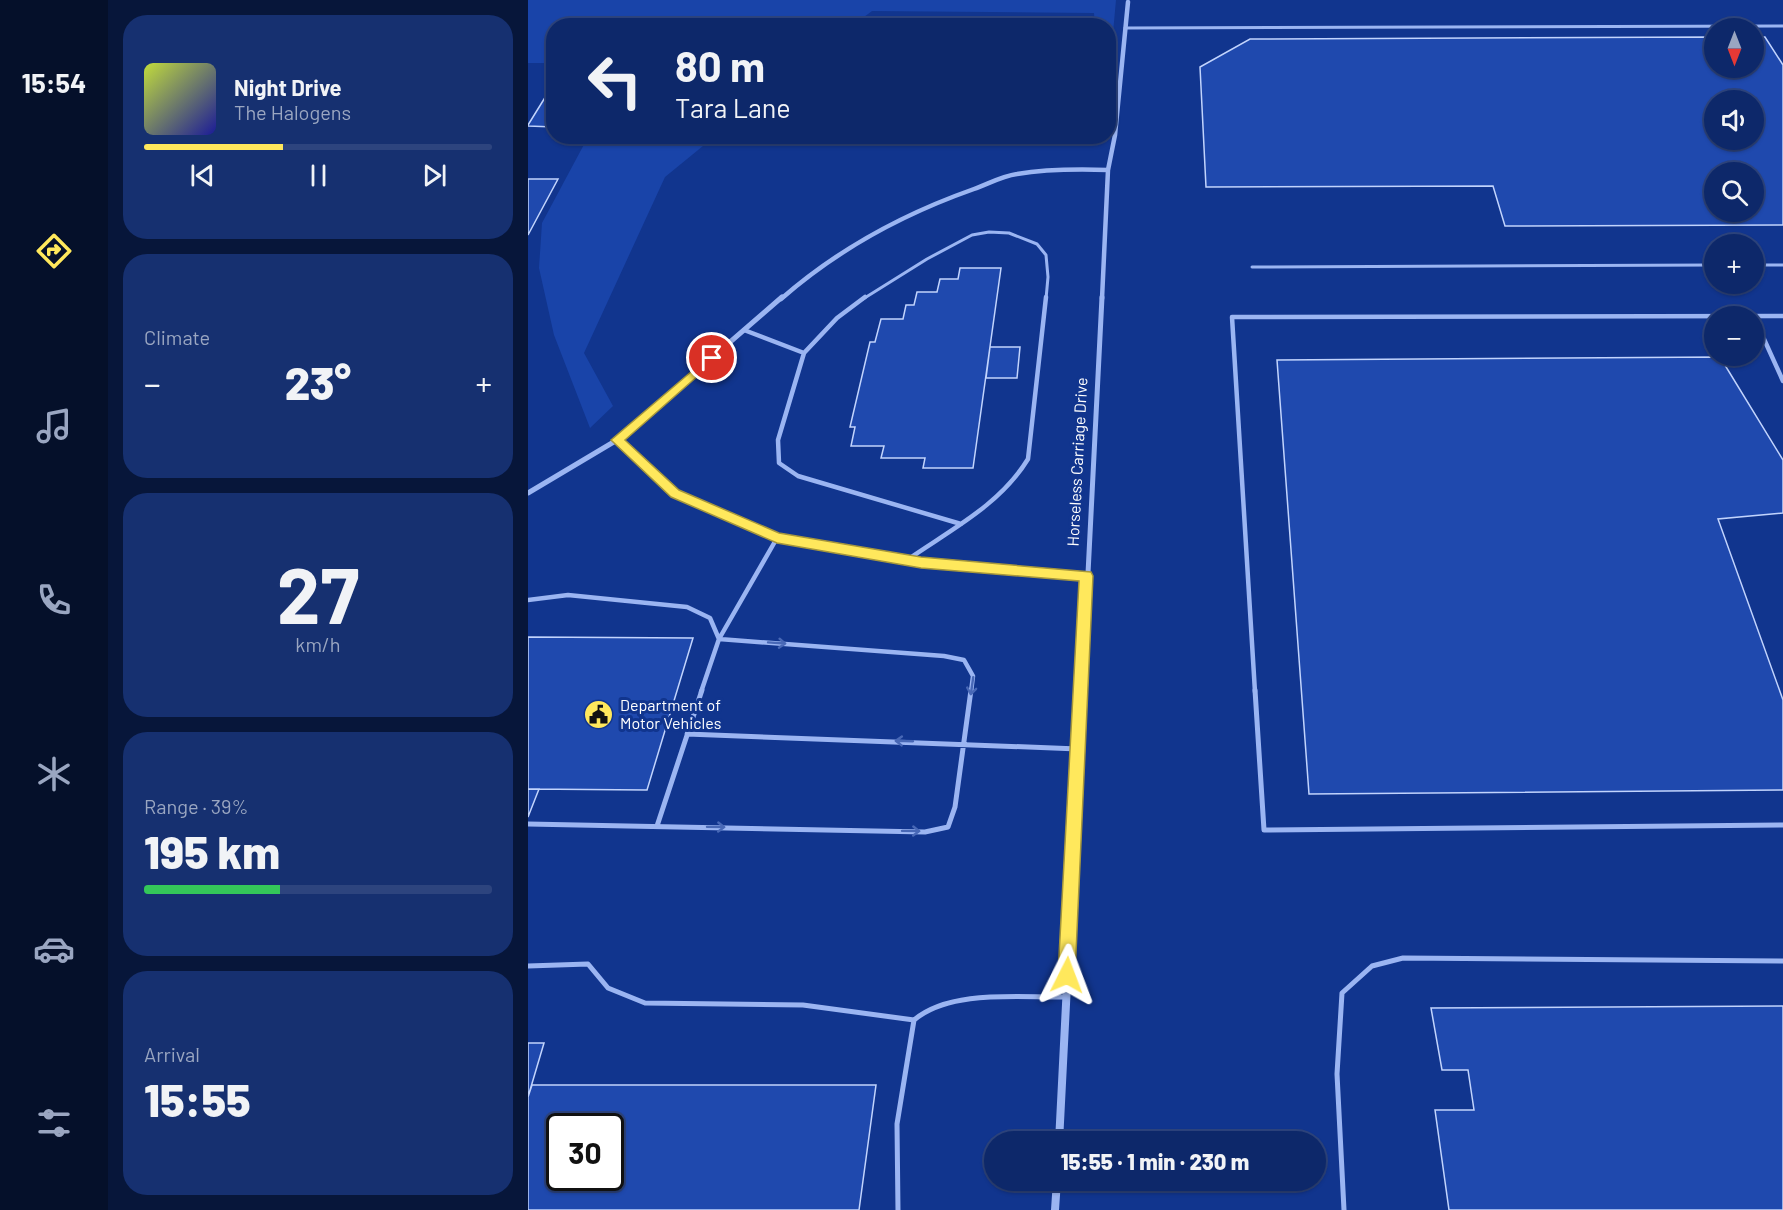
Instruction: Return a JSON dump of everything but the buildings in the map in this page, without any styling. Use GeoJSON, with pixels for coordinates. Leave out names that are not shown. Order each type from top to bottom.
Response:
{"type":"FeatureCollection","features":[{"type":"Feature","properties":{"kind":"street","name":"Horseless Carriage Drive"},"geometry":{"type":"LineString","coordinates":[[1116,124],[1128,2]]}},
{"type":"Feature","properties":{"kind":"street","name":"Horseless Carriage Drive"},"geometry":{"type":"LineString","coordinates":[[1060,1131],[1108,170],[1113,144]]}},
{"type":"Feature","properties":{"kind":"street"},"geometry":{"type":"LineString","coordinates":[[528,493],[617,440],[808,274],[866,238],[926,206],[1015,174],[1077,169],[1108,170]]}},
{"type":"Feature","properties":{"kind":"street"},"geometry":{"type":"LineString","coordinates":[[617,440],[675,493],[777,538],[907,560],[1086,576]]}},
{"type":"Feature","properties":{"kind":"street"},"geometry":{"type":"LineString","coordinates":[[1055,1210],[1056,1191]]}},
{"type":"Feature","properties":{"kind":"lane"},"geometry":{"type":"LineString","coordinates":[[1125,28],[1783,26]]}},
{"type":"Feature","properties":{"kind":"lane"},"geometry":{"type":"LineString","coordinates":[[907,560],[961,524],[995,500],[1016,479],[1028,459],[1048,277],[1046,255],[1037,244],[1009,233],[990,232],[972,235],[957,242],[869,294],[837,318],[804,353],[778,440],[779,463],[798,476],[961,524]]}},
{"type":"Feature","properties":{"kind":"lane"},"geometry":{"type":"LineString","coordinates":[[1764,265],[1783,265]]}},
{"type":"Feature","properties":{"kind":"lane"},"geometry":{"type":"LineString","coordinates":[[1252,267],[1704,266]]}},
{"type":"Feature","properties":{"kind":"lane"},"geometry":{"type":"LineString","coordinates":[[1704,316],[1232,317],[1264,830],[1783,825]]}},
{"type":"Feature","properties":{"kind":"lane"},"geometry":{"type":"LineString","coordinates":[[1764,316],[1783,316]]}},
{"type":"Feature","properties":{"kind":"lane"},"geometry":{"type":"LineString","coordinates":[[744,330],[804,353]]}},
{"type":"Feature","properties":{"kind":"lane"},"geometry":{"type":"LineString","coordinates":[[1764,340],[1783,381]]}},
{"type":"Feature","properties":{"kind":"lane"},"geometry":{"type":"LineString","coordinates":[[657,826],[719,639],[777,538]]}},
{"type":"Feature","properties":{"kind":"lane"},"geometry":{"type":"LineString","coordinates":[[528,600],[568,596],[687,607],[710,618],[719,639]]}},
{"type":"Feature","properties":{"kind":"lane"},"geometry":{"type":"LineString","coordinates":[[528,824],[925,832],[948,827],[955,807],[973,676],[964,660],[944,656],[719,639]]}},
{"type":"Feature","properties":{"kind":"lane"},"geometry":{"type":"LineString","coordinates":[[687,734],[1078,749]]}},
{"type":"Feature","properties":{"kind":"lane"},"geometry":{"type":"LineString","coordinates":[[1344,1210],[1337,1074],[1342,993],[1372,966],[1402,958],[1783,961]]}},
{"type":"Feature","properties":{"kind":"lane"},"geometry":{"type":"LineString","coordinates":[[528,966],[588,964],[608,987],[645,1003],[802,1005],[914,1020]]}},
{"type":"Feature","properties":{"kind":"lane"},"geometry":{"type":"LineString","coordinates":[[898,1210],[897,1124],[914,1020],[927,1009],[961,999],[1066,997]]}},
{"type":"Feature","properties":{"kind":"shaded area"},"geometry":{"type":"Polygon","coordinates":[[[528,0],[1116,0],[1114,18],[1094,18],[1094,13],[872,11],[863,18],[546,18],[546,63],[528,63],[528,0]]]}},
{"type":"Feature","properties":{"kind":"shaded area"},"geometry":{"type":"Polygon","coordinates":[[[584,144],[705,144],[665,177],[584,353],[613,406],[590,428],[554,335],[539,268],[542,223],[584,144]]]}},
{"type":"Feature","properties":{"kind":"place","name":"Department of Motor Vehicles"},"geometry":{"type":"Point","coordinates":[599,714]}},
{"type":"Feature","properties":{"kind":"route"},"geometry":{"type":"LineString","coordinates":[[712,358],[617,440],[675,493],[777,538],[921,562],[1086,576],[1067,975]]}}]}
